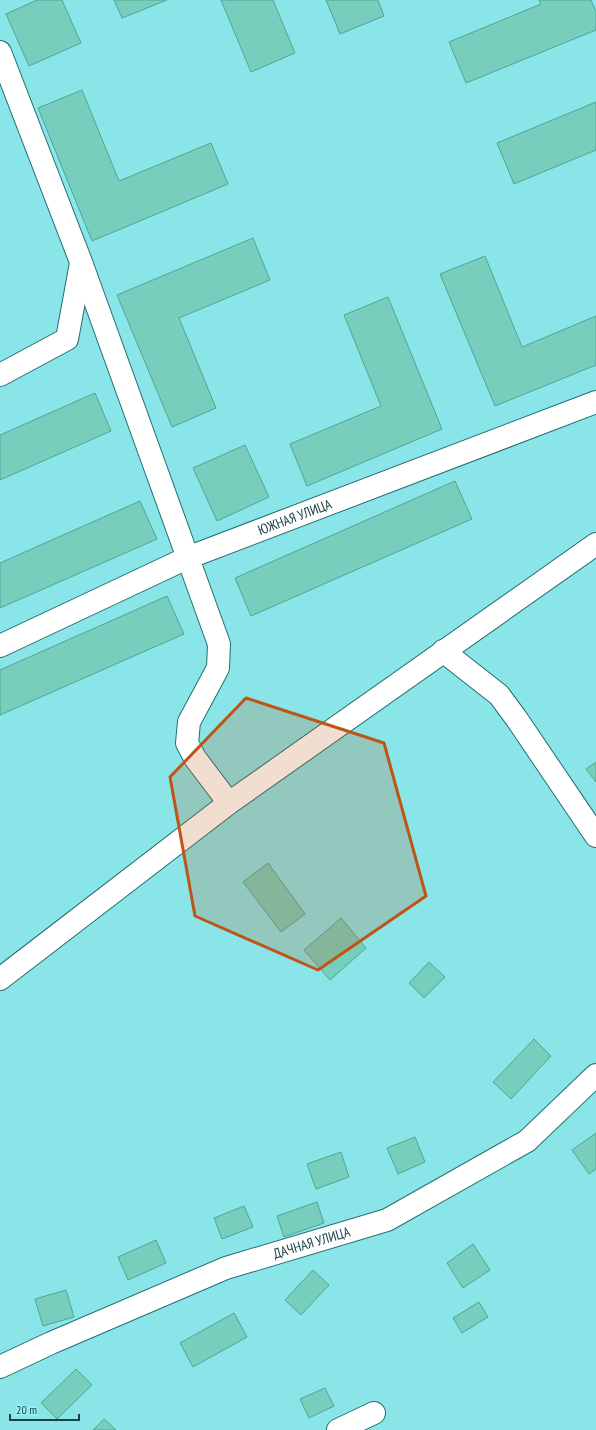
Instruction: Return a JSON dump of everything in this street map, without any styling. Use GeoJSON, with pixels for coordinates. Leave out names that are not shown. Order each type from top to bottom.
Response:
{"type":"FeatureCollection","features":[{"type":"Feature","properties":{"kind":"main road"},"geometry":{"type":"LineString","coordinates":[[0,52],[81,262],[219,644],[218,668],[189,722],[187,743],[195,758],[229,803]]}},
{"type":"Feature","properties":{"kind":"main road"},"geometry":{"type":"LineString","coordinates":[[0,375],[67,340],[81,262]]}},
{"type":"Feature","properties":{"kind":"main road","name":"ЮЖНАЯ УЛИЦА"},"geometry":{"type":"LineString","coordinates":[[0,646],[187,558],[596,402]]}},
{"type":"Feature","properties":{"kind":"main road"},"geometry":{"type":"LineString","coordinates":[[0,979],[229,803],[596,544]]}},
{"type":"Feature","properties":{"kind":"main road"},"geometry":{"type":"LineString","coordinates":[[443,651],[499,695],[596,836]]}},
{"type":"Feature","properties":{"kind":"main road","name":"ДАЧНАЯ УЛИЦА"},"geometry":{"type":"LineString","coordinates":[[0,1366],[226,1268],[387,1220],[528,1141],[596,1075]]}},
{"type":"Feature","properties":{"kind":"main road"},"geometry":{"type":"LineString","coordinates":[[338,1430],[374,1413]]}},
{"type":"Feature","properties":{"kind":"highlighted area"},"geometry":{"type":"Polygon","coordinates":[[[246,698],[384,743],[426,896],[318,970],[195,916],[170,777],[246,698]]]}},
{"type":"Feature","properties":{"kind":"building"},"geometry":{"type":"Polygon","coordinates":[[[37,0],[62,0],[81,43],[29,66],[6,14],[37,0]]]}},
{"type":"Feature","properties":{"kind":"building"},"geometry":{"type":"Polygon","coordinates":[[[114,0],[167,0],[122,18],[114,0]]]}},
{"type":"Feature","properties":{"kind":"building"},"geometry":{"type":"Polygon","coordinates":[[[221,0],[273,0],[295,53],[251,72],[221,0]]]}},
{"type":"Feature","properties":{"kind":"building"},"geometry":{"type":"Polygon","coordinates":[[[326,0],[378,0],[384,16],[340,34],[326,0]]]}},
{"type":"Feature","properties":{"kind":"building"},"geometry":{"type":"Polygon","coordinates":[[[539,0],[591,0],[596,12],[596,30],[466,83],[449,42],[541,4],[539,0]]]}},
{"type":"Feature","properties":{"kind":"building"},"geometry":{"type":"Polygon","coordinates":[[[82,90],[119,181],[211,143],[228,184],[92,241],[38,108],[82,90]]]}},
{"type":"Feature","properties":{"kind":"building"},"geometry":{"type":"Polygon","coordinates":[[[596,102],[596,150],[514,184],[497,143],[596,102]]]}},
{"type":"Feature","properties":{"kind":"building"},"geometry":{"type":"Polygon","coordinates":[[[253,238],[270,280],[179,318],[216,408],[172,427],[117,295],[253,238]]]}},
{"type":"Feature","properties":{"kind":"building"},"geometry":{"type":"Polygon","coordinates":[[[485,256],[522,347],[596,316],[596,365],[495,406],[440,274],[485,256]]]}},
{"type":"Feature","properties":{"kind":"building"},"geometry":{"type":"Polygon","coordinates":[[[388,297],[442,429],[307,486],[290,444],[381,406],[344,315],[388,297]]]}},
{"type":"Feature","properties":{"kind":"building"},"geometry":{"type":"Polygon","coordinates":[[[95,393],[111,431],[0,480],[0,435],[95,393]]]}},
{"type":"Feature","properties":{"kind":"building"},"geometry":{"type":"Polygon","coordinates":[[[245,445],[269,497],[217,521],[193,468],[245,445]]]}},
{"type":"Feature","properties":{"kind":"building"},"geometry":{"type":"Polygon","coordinates":[[[455,481],[472,519],[251,616],[235,578],[455,481]]]}},
{"type":"Feature","properties":{"kind":"building"},"geometry":{"type":"Polygon","coordinates":[[[140,501],[157,539],[0,608],[0,563],[140,501]]]}},
{"type":"Feature","properties":{"kind":"building"},"geometry":{"type":"Polygon","coordinates":[[[167,596],[184,634],[0,715],[0,670],[167,596]]]}},
{"type":"Feature","properties":{"kind":"building"},"geometry":{"type":"Polygon","coordinates":[[[596,762],[596,782],[586,769],[596,762]]]}},
{"type":"Feature","properties":{"kind":"building"},"geometry":{"type":"Polygon","coordinates":[[[268,863],[305,914],[281,932],[243,882],[268,863]]]}},
{"type":"Feature","properties":{"kind":"building"},"geometry":{"type":"Polygon","coordinates":[[[341,918],[366,948],[330,980],[304,950],[341,918]]]}},
{"type":"Feature","properties":{"kind":"building"},"geometry":{"type":"Polygon","coordinates":[[[429,962],[445,977],[424,998],[409,983],[429,962]]]}},
{"type":"Feature","properties":{"kind":"building"},"geometry":{"type":"Polygon","coordinates":[[[534,1039],[551,1056],[511,1099],[493,1082],[534,1039]]]}},
{"type":"Feature","properties":{"kind":"building"},"geometry":{"type":"Polygon","coordinates":[[[596,1133],[596,1169],[589,1174],[572,1150],[596,1133]]]}},
{"type":"Feature","properties":{"kind":"building"},"geometry":{"type":"Polygon","coordinates":[[[415,1137],[425,1162],[398,1174],[387,1148],[415,1137]]]}},
{"type":"Feature","properties":{"kind":"building"},"geometry":{"type":"Polygon","coordinates":[[[341,1152],[349,1177],[316,1189],[307,1164],[341,1152]]]}},
{"type":"Feature","properties":{"kind":"building"},"geometry":{"type":"Polygon","coordinates":[[[317,1202],[324,1223],[284,1237],[277,1216],[317,1202]]]}},
{"type":"Feature","properties":{"kind":"building"},"geometry":{"type":"Polygon","coordinates":[[[244,1206],[253,1227],[222,1239],[214,1218],[244,1206]]]}},
{"type":"Feature","properties":{"kind":"building"},"geometry":{"type":"Polygon","coordinates":[[[156,1240],[166,1263],[128,1280],[118,1257],[156,1240]]]}},
{"type":"Feature","properties":{"kind":"building"},"geometry":{"type":"Polygon","coordinates":[[[473,1244],[490,1270],[463,1288],[447,1263],[473,1244]]]}},
{"type":"Feature","properties":{"kind":"building"},"geometry":{"type":"Polygon","coordinates":[[[313,1270],[329,1285],[301,1315],[285,1300],[313,1270]]]}},
{"type":"Feature","properties":{"kind":"building"},"geometry":{"type":"Polygon","coordinates":[[[66,1290],[74,1317],[43,1326],[35,1299],[66,1290]]]}},
{"type":"Feature","properties":{"kind":"building"},"geometry":{"type":"Polygon","coordinates":[[[479,1302],[488,1317],[462,1333],[453,1318],[479,1302]]]}},
{"type":"Feature","properties":{"kind":"building"},"geometry":{"type":"Polygon","coordinates":[[[234,1313],[247,1337],[193,1367],[180,1343],[234,1313]]]}},
{"type":"Feature","properties":{"kind":"building"},"geometry":{"type":"Polygon","coordinates":[[[76,1369],[92,1385],[57,1419],[41,1403],[76,1369]]]}},
{"type":"Feature","properties":{"kind":"building"},"geometry":{"type":"Polygon","coordinates":[[[325,1388],[334,1406],[309,1418],[300,1399],[325,1388]]]}},
{"type":"Feature","properties":{"kind":"building"},"geometry":{"type":"Polygon","coordinates":[[[104,1419],[116,1430],[93,1430],[104,1419]]]}}]}
